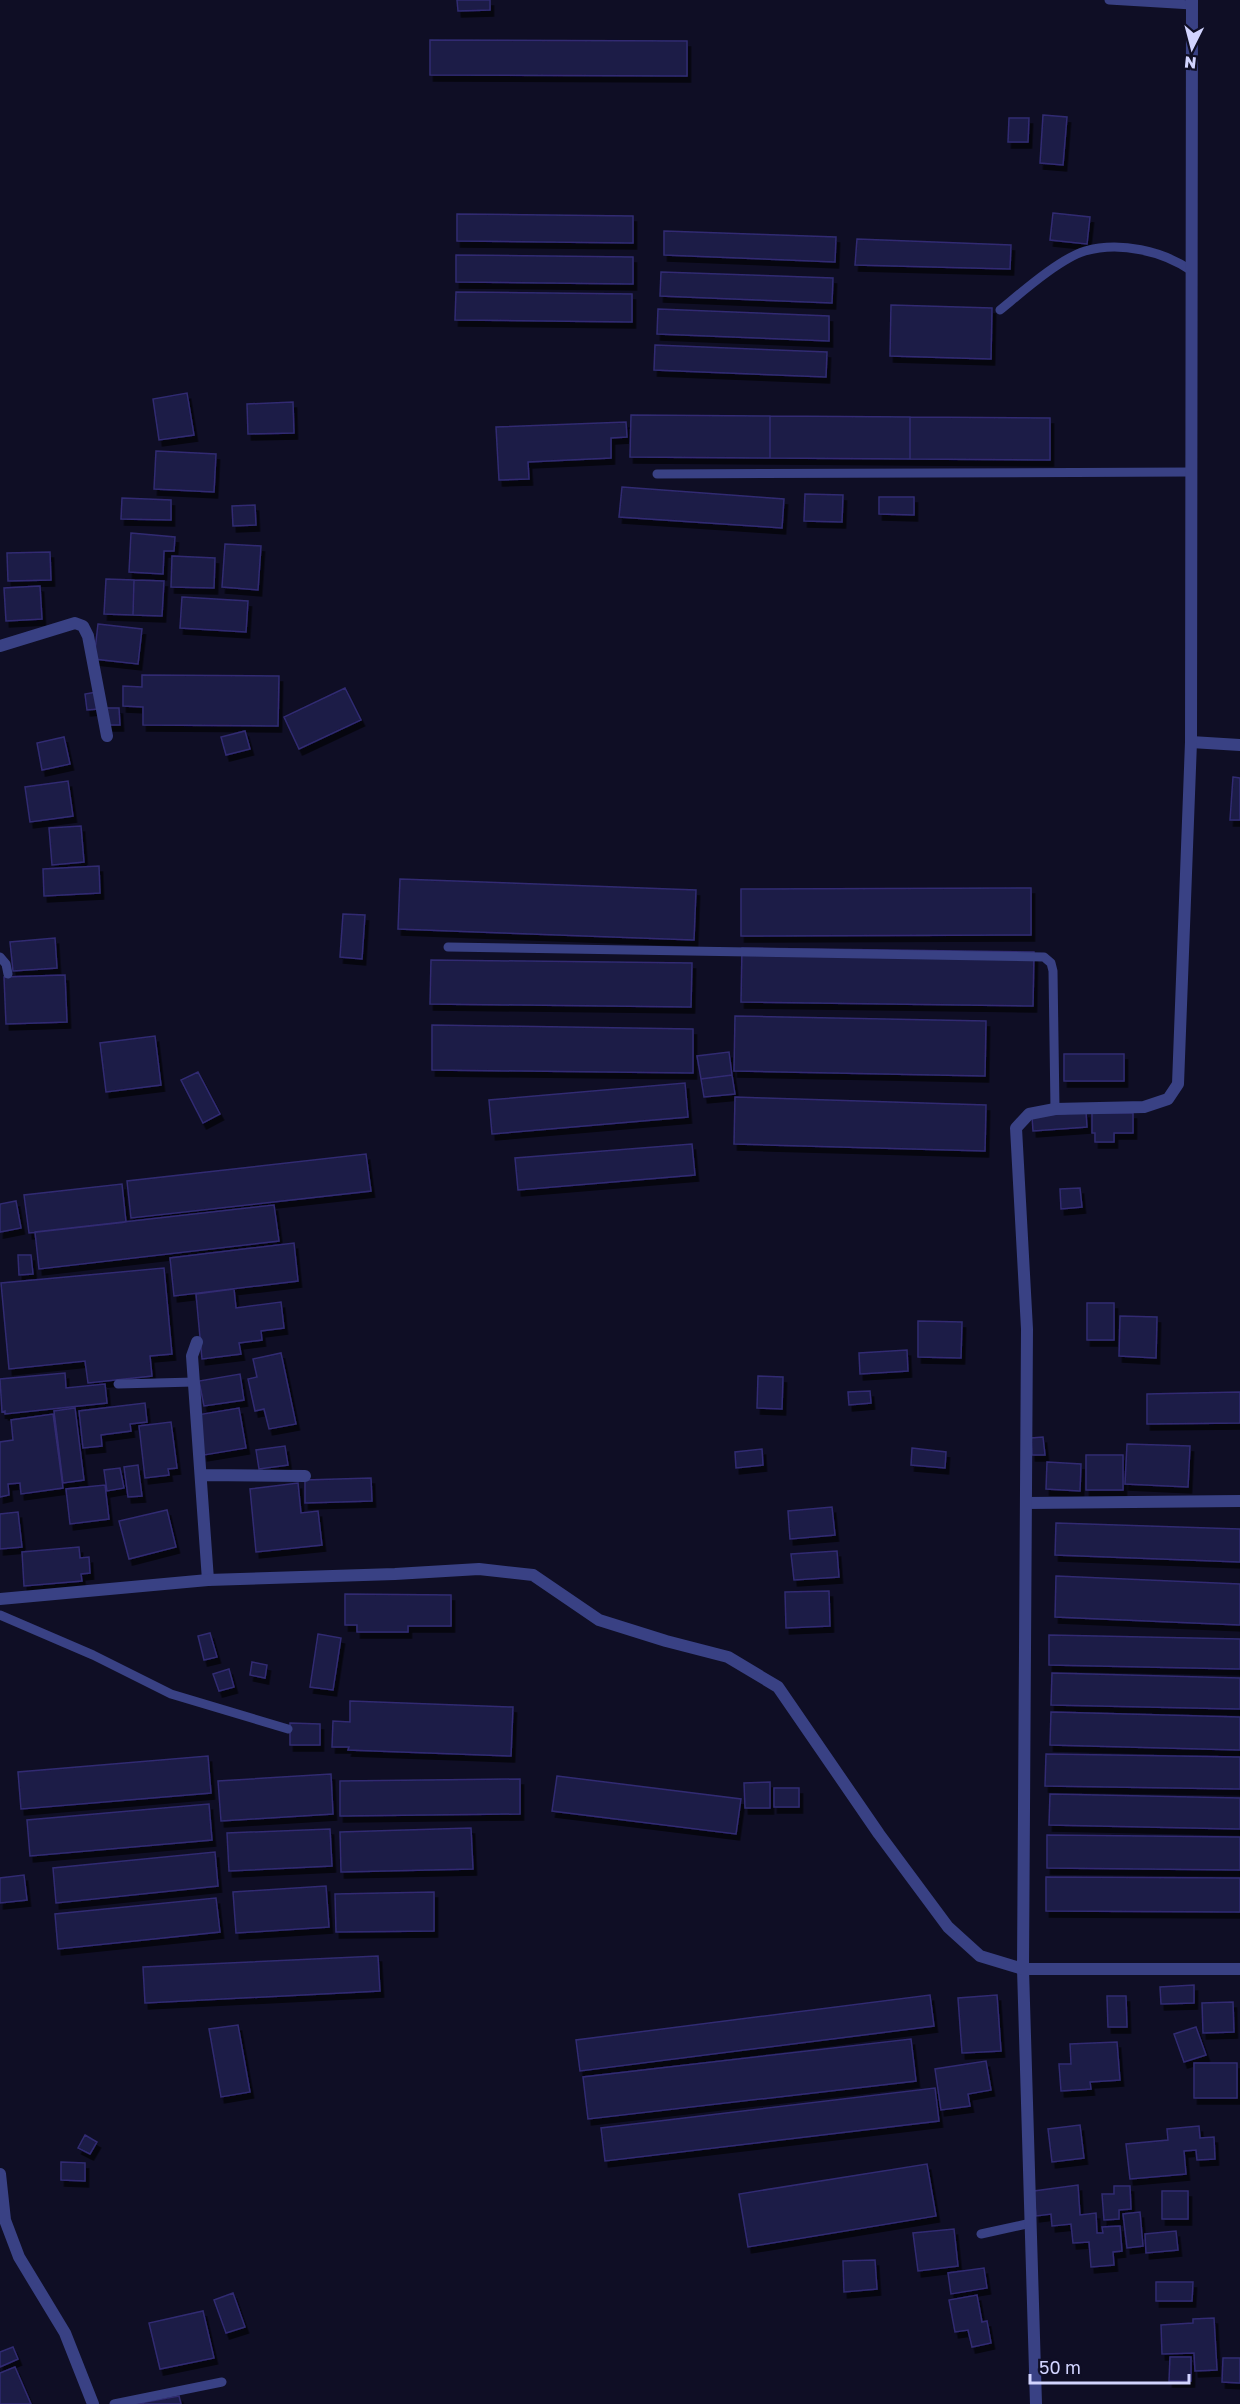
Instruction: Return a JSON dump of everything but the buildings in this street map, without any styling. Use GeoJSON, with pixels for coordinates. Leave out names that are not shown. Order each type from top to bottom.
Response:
{"type":"FeatureCollection","features":[{"type":"Feature","properties":{"kind":"street"},"geometry":{"type":"LineString","coordinates":[[1036,2404],[1023,1970],[1027,1329],[1016,1128],[1029,1114],[1055,1109],[1144,1107],[1168,1098],[1178,1084],[1191,742],[1192,3]]}},
{"type":"Feature","properties":{"kind":"street"},"geometry":{"type":"LineString","coordinates":[[0,646],[75,623],[83,626],[88,636],[107,736]]}},
{"type":"Feature","properties":{"kind":"street"},"geometry":{"type":"LineString","coordinates":[[1191,742],[1240,745]]}},
{"type":"Feature","properties":{"kind":"street"},"geometry":{"type":"LineString","coordinates":[[197,1342],[192,1356],[208,1580]]}},
{"type":"Feature","properties":{"kind":"street"},"geometry":{"type":"LineString","coordinates":[[201,1475],[305,1476]]}},
{"type":"Feature","properties":{"kind":"street"},"geometry":{"type":"LineString","coordinates":[[1026,1503],[1240,1501]]}},
{"type":"Feature","properties":{"kind":"street"},"geometry":{"type":"LineString","coordinates":[[0,1599],[208,1580],[478,1569],[533,1575],[599,1620],[728,1657],[778,1686],[879,1834],[948,1927],[980,1956],[1023,1970],[1240,1969]]}},
{"type":"Feature","properties":{"kind":"street"},"geometry":{"type":"LineString","coordinates":[[0,2174],[6,2220],[19,2257],[66,2333],[93,2404]]}},
{"type":"Feature","properties":{"kind":"lane"},"geometry":{"type":"LineString","coordinates":[[1109,0],[1192,3]]}},
{"type":"Feature","properties":{"kind":"lane"},"geometry":{"type":"LineString","coordinates":[[1000,310],[1047,273],[1084,252],[1110,248],[1138,250],[1174,259],[1192,271]]}},
{"type":"Feature","properties":{"kind":"lane"},"geometry":{"type":"LineString","coordinates":[[657,474],[1190,472]]}},
{"type":"Feature","properties":{"kind":"lane"},"geometry":{"type":"LineString","coordinates":[[448,946],[1044,957],[1051,963],[1053,971],[1055,1109]]}},
{"type":"Feature","properties":{"kind":"lane"},"geometry":{"type":"LineString","coordinates":[[0,957],[6,964],[8,974]]}},
{"type":"Feature","properties":{"kind":"lane"},"geometry":{"type":"LineString","coordinates":[[118,1384],[194,1382]]}},
{"type":"Feature","properties":{"kind":"lane"},"geometry":{"type":"LineString","coordinates":[[0,1615],[93,1655],[171,1694],[288,1729]]}},
{"type":"Feature","properties":{"kind":"lane"},"geometry":{"type":"LineString","coordinates":[[981,2234],[1031,2223]]}},
{"type":"Feature","properties":{"kind":"lane"},"geometry":{"type":"LineString","coordinates":[[114,2404],[222,2382]]}}]}
